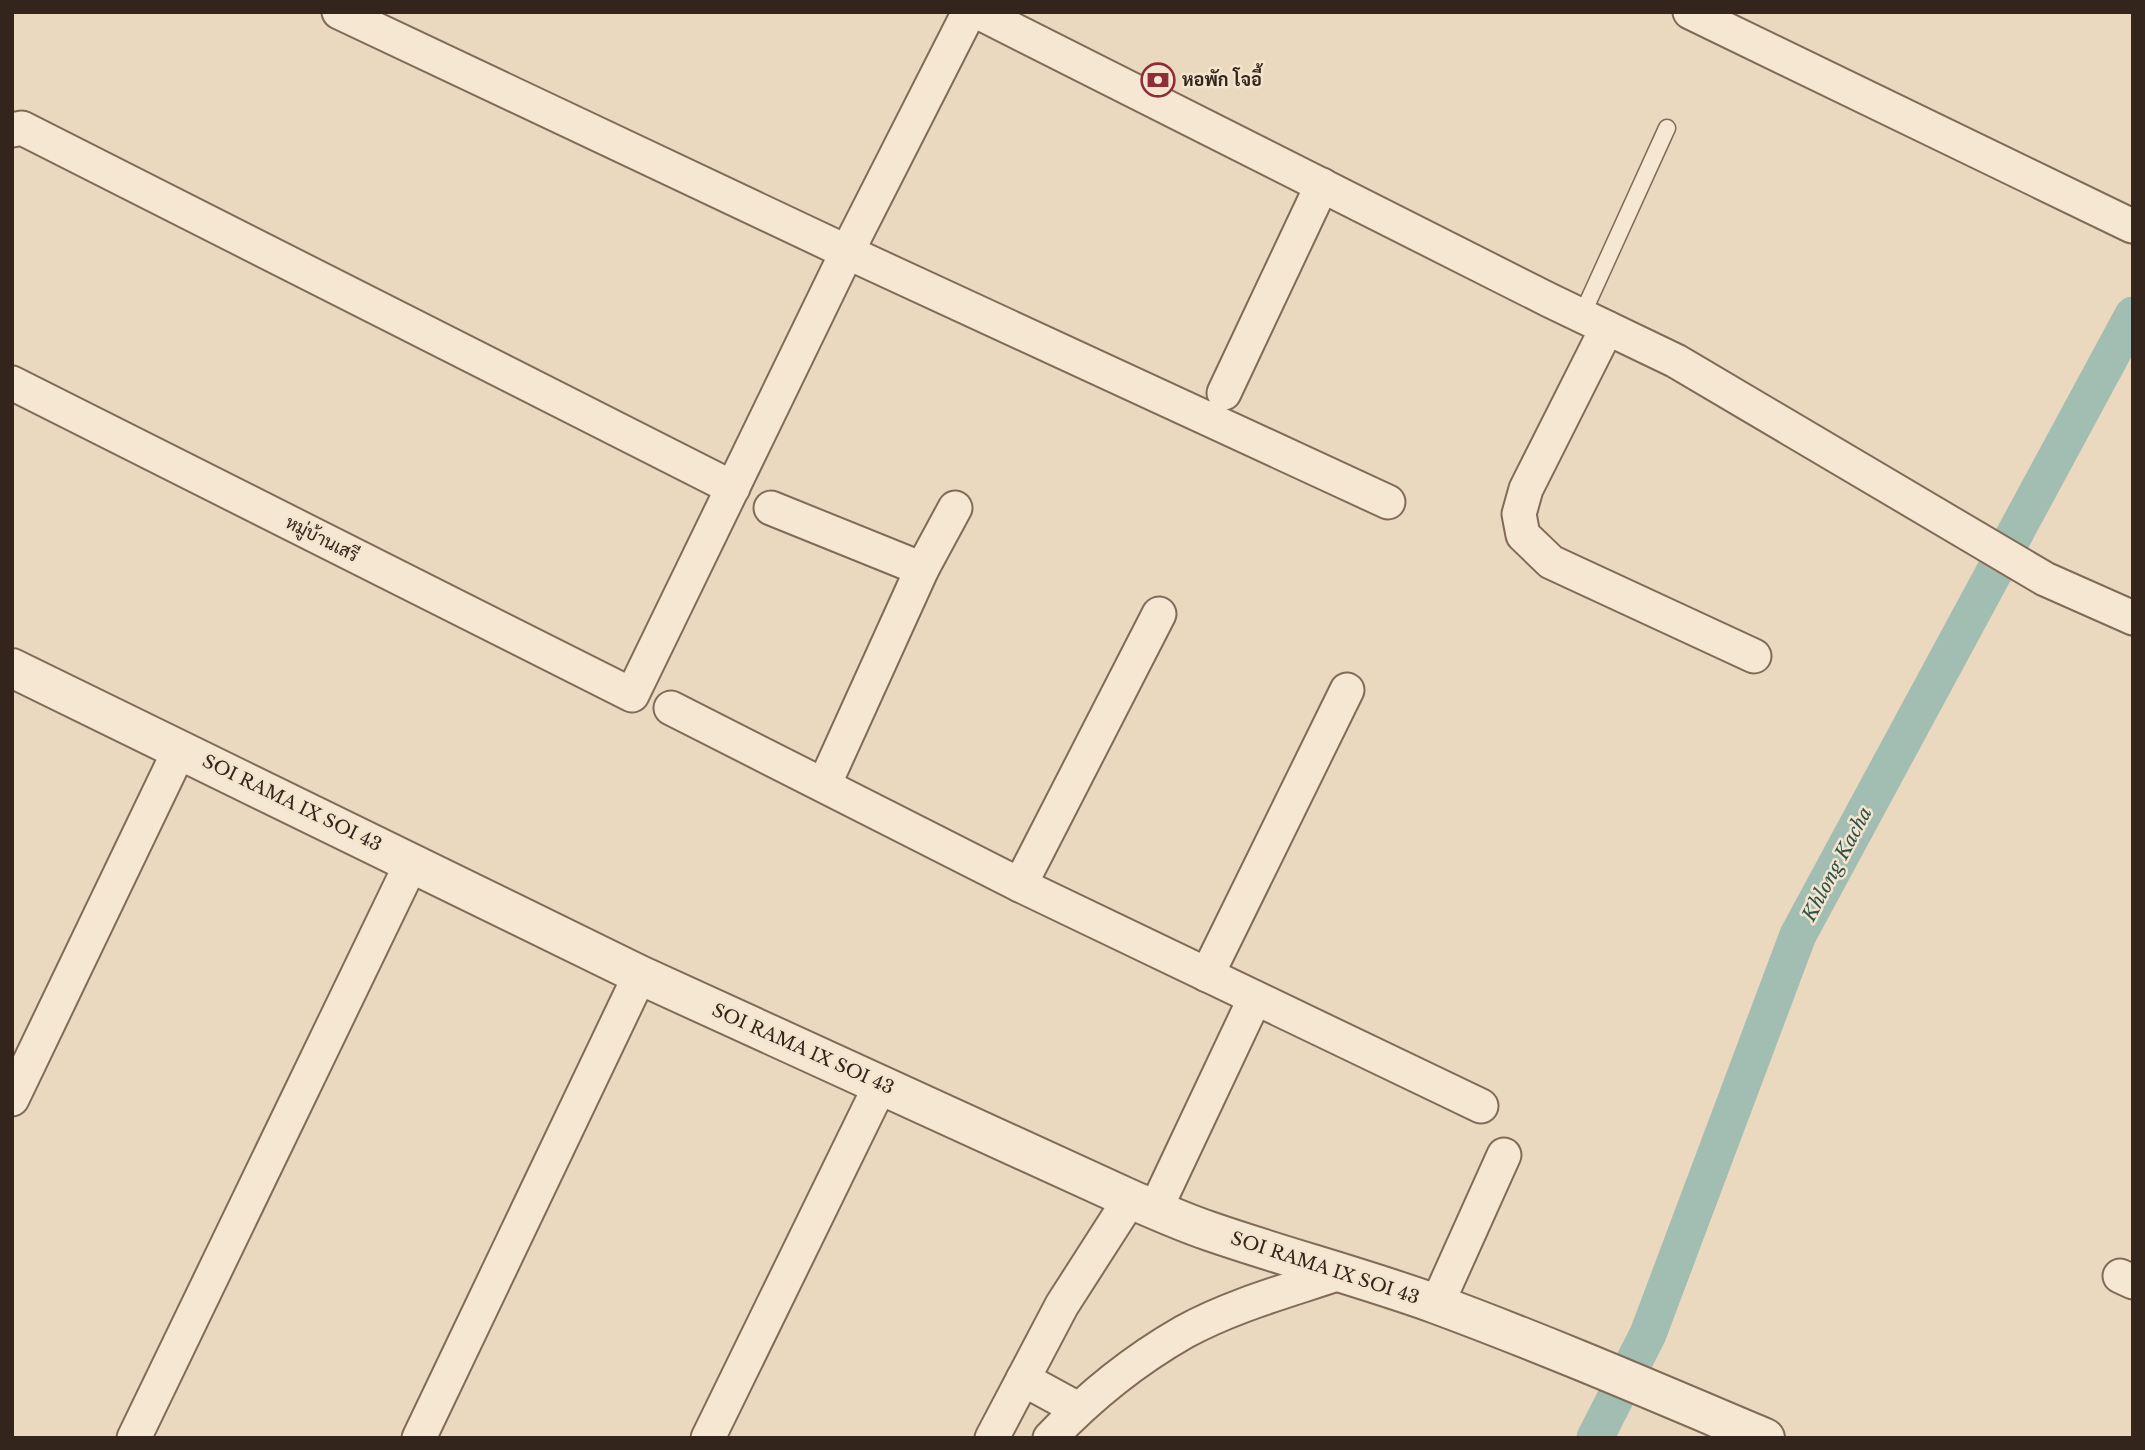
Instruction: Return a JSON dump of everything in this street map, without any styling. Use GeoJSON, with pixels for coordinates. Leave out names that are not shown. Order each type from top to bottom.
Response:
{"type":"FeatureCollection","features":[{"type":"Feature","properties":{"kind":"street"},"geometry":{"type":"LineString","coordinates":[[338,12],[847,252],[1388,502]]}},
{"type":"Feature","properties":{"kind":"street"},"geometry":{"type":"LineString","coordinates":[[12,130],[22,128],[733,488],[847,252],[970,12]]}},
{"type":"Feature","properties":{"kind":"street"},"geometry":{"type":"LineString","coordinates":[[978,12],[1676,361],[2045,579],[2133,618]]}},
{"type":"Feature","properties":{"kind":"street"},"geometry":{"type":"LineString","coordinates":[[1690,12],[2132,226]]}},
{"type":"Feature","properties":{"kind":"street"},"geometry":{"type":"LineString","coordinates":[[1224,393],[1322,185]]}},
{"type":"Feature","properties":{"kind":"street"},"geometry":{"type":"LineString","coordinates":[[1594,322],[1526,489],[1519,514],[1523,535],[1551,562],[1754,656]]}},
{"type":"Feature","properties":{"kind":"street","name":"หมู่บ้านเสรี"},"geometry":{"type":"LineString","coordinates":[[12,383],[632,695],[733,488]]}},
{"type":"Feature","properties":{"kind":"street"},"geometry":{"type":"LineString","coordinates":[[771,508],[922,569]]}},
{"type":"Feature","properties":{"kind":"street"},"geometry":{"type":"LineString","coordinates":[[824,785],[922,569],[955,508]]}},
{"type":"Feature","properties":{"kind":"street"},"geometry":{"type":"LineString","coordinates":[[1020,885],[1159,614]]}},
{"type":"Feature","properties":{"kind":"street","name":"SOI RAMA IX SOI 43"},"geometry":{"type":"LineString","coordinates":[[12,668],[640,975],[1143,1204],[1205,1230],[1437,1304],[1765,1438]]}},
{"type":"Feature","properties":{"kind":"street"},"geometry":{"type":"LineString","coordinates":[[1207,975],[1347,690]]}},
{"type":"Feature","properties":{"kind":"street"},"geometry":{"type":"LineString","coordinates":[[671,708],[1020,885],[1481,1106]]}},
{"type":"Feature","properties":{"kind":"street"},"geometry":{"type":"LineString","coordinates":[[12,1099],[180,748]]}},
{"type":"Feature","properties":{"kind":"street"},"geometry":{"type":"LineString","coordinates":[[134,1438],[412,862]]}},
{"type":"Feature","properties":{"kind":"street"},"geometry":{"type":"LineString","coordinates":[[419,1438],[640,975]]}},
{"type":"Feature","properties":{"kind":"street"},"geometry":{"type":"LineString","coordinates":[[992,1438],[1062,1305],[1143,1204],[1255,998]]}},
{"type":"Feature","properties":{"kind":"street"},"geometry":{"type":"LineString","coordinates":[[708,1438],[881,1084]]}},
{"type":"Feature","properties":{"kind":"street"},"geometry":{"type":"LineString","coordinates":[[1437,1304],[1504,1155]]}},
{"type":"Feature","properties":{"kind":"street"},"geometry":{"type":"LineString","coordinates":[[1050,1438],[1078,1409],[1142,1360],[1185,1332],[1237,1308],[1343,1272]]}},
{"type":"Feature","properties":{"kind":"street"},"geometry":{"type":"LineString","coordinates":[[1023,1379],[1078,1409]]}},
{"type":"Feature","properties":{"kind":"lane"},"geometry":{"type":"LineString","coordinates":[[1594,322],[1667,128]]}},
{"type":"Feature","properties":{"kind":"waterway","name":"Khlong Kacha"},"geometry":{"type":"LineString","coordinates":[[1595,1438],[1648,1334],[1798,935],[2133,315]]}},
{"type":"Feature","properties":{"kind":"place","name":"หอพัก โจอี้"},"geometry":{"type":"Point","coordinates":[1158,80]}}]}
